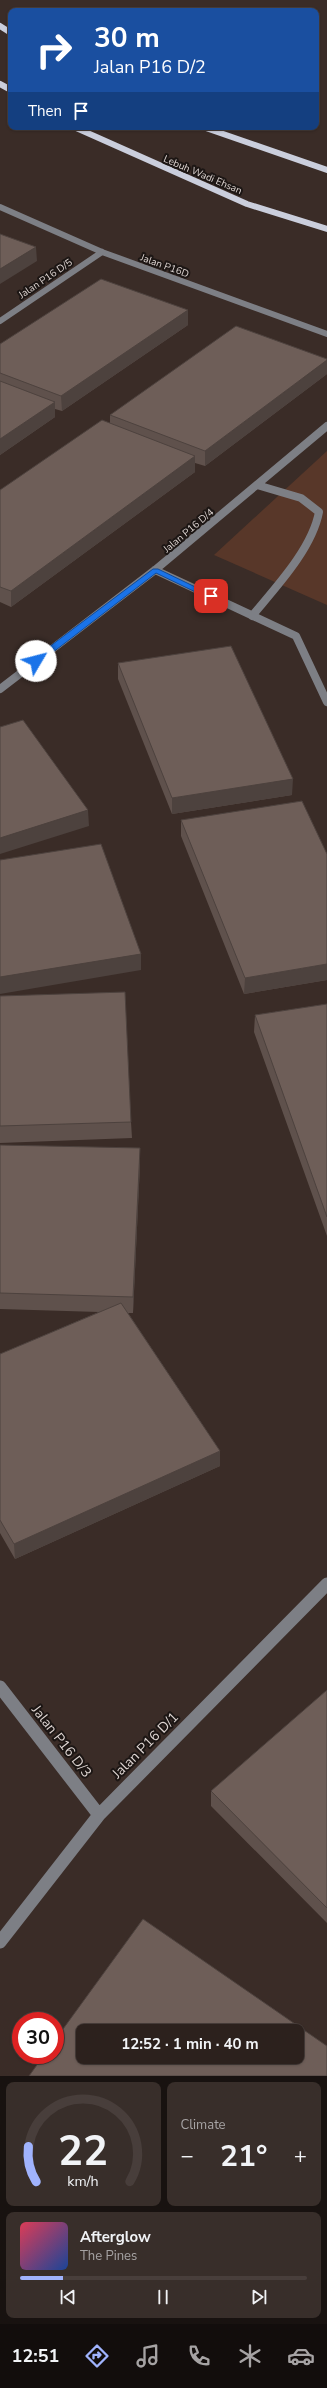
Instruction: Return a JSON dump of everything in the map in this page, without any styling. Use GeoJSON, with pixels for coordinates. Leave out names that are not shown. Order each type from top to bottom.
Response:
{"type":"FeatureCollection","features":[{"type":"Feature","properties":{"kind":"main road","name":"Lebuh Wadi Ehsan"},"geometry":{"type":"LineString","coordinates":[[81,130],[247,204],[327,229]]}},
{"type":"Feature","properties":{"kind":"main road"},"geometry":{"type":"LineString","coordinates":[[212,130],[327,170]]}},
{"type":"Feature","properties":{"kind":"street","name":"Jalan P16D"},"geometry":{"type":"LineString","coordinates":[[0,207],[102,252],[327,334]]}},
{"type":"Feature","properties":{"kind":"street","name":"Jalan P16 D/5"},"geometry":{"type":"LineString","coordinates":[[0,320],[102,252]]}},
{"type":"Feature","properties":{"kind":"street","name":"Jalan P16 D/4"},"geometry":{"type":"LineString","coordinates":[[0,689],[155,570],[327,426]]}},
{"type":"Feature","properties":{"kind":"street"},"geometry":{"type":"LineString","coordinates":[[252,616],[282,580],[316,528],[319,512],[301,498],[257,485]]}},
{"type":"Feature","properties":{"kind":"street"},"geometry":{"type":"LineString","coordinates":[[155,570],[296,636],[327,702]]}},
{"type":"Feature","properties":{"kind":"street","name":"Jalan P16 D/1"},"geometry":{"type":"LineString","coordinates":[[0,1942],[99,1815],[327,1584]]}},
{"type":"Feature","properties":{"kind":"street","name":"Jalan P16 D/3"},"geometry":{"type":"LineString","coordinates":[[0,1687],[99,1815]]}},
{"type":"Feature","properties":{"kind":"shaded area"},"geometry":{"type":"Polygon","coordinates":[[[327,451],[327,605],[214,555],[327,451]]]}},
{"type":"Feature","properties":{"kind":"building"},"geometry":{"type":"Polygon","coordinates":[[[0,234],[36,247],[0,269],[0,234]]]}},
{"type":"Feature","properties":{"kind":"building"},"geometry":{"type":"Polygon","coordinates":[[[101,279],[188,310],[61,396],[0,373],[0,344],[101,279]]]}},
{"type":"Feature","properties":{"kind":"building"},"geometry":{"type":"Polygon","coordinates":[[[236,326],[327,360],[205,451],[110,415],[236,326]]]}},
{"type":"Feature","properties":{"kind":"building"},"geometry":{"type":"Polygon","coordinates":[[[0,381],[55,402],[0,439],[0,381]]]}},
{"type":"Feature","properties":{"kind":"building"},"geometry":{"type":"Polygon","coordinates":[[[102,420],[195,456],[11,591],[0,587],[0,490],[102,420]]]}},
{"type":"Feature","properties":{"kind":"building"},"geometry":{"type":"Polygon","coordinates":[[[231,646],[293,779],[172,798],[118,663],[231,646]]]}},
{"type":"Feature","properties":{"kind":"building"},"geometry":{"type":"Polygon","coordinates":[[[23,720],[88,810],[0,838],[0,727],[23,720]]]}},
{"type":"Feature","properties":{"kind":"building"},"geometry":{"type":"Polygon","coordinates":[[[302,801],[327,854],[327,964],[245,978],[181,820],[302,801]]]}},
{"type":"Feature","properties":{"kind":"building"},"geometry":{"type":"Polygon","coordinates":[[[101,844],[141,954],[0,977],[0,860],[101,844]]]}},
{"type":"Feature","properties":{"kind":"building"},"geometry":{"type":"Polygon","coordinates":[[[125,992],[131,1122],[0,1126],[0,996],[125,992]]]}},
{"type":"Feature","properties":{"kind":"building"},"geometry":{"type":"Polygon","coordinates":[[[327,1004],[327,1217],[255,1015],[327,1004]]]}},
{"type":"Feature","properties":{"kind":"building"},"geometry":{"type":"Polygon","coordinates":[[[0,1145],[140,1148],[133,1297],[0,1293],[0,1145]]]}},
{"type":"Feature","properties":{"kind":"building"},"geometry":{"type":"Polygon","coordinates":[[[121,1303],[220,1451],[14,1544],[0,1520],[0,1354],[121,1303]]]}},
{"type":"Feature","properties":{"kind":"building"},"geometry":{"type":"Polygon","coordinates":[[[327,1690],[327,1908],[211,1791],[327,1690]]]}},
{"type":"Feature","properties":{"kind":"building"},"geometry":{"type":"Polygon","coordinates":[[[143,1919],[295,2024],[76,2024],[76,2064],[304,2064],[304,2030],[327,2046],[327,2076],[29,2076],[38,2064],[64,2064],[64,2028],[143,1919]]]}},
{"type":"Feature","properties":{"kind":"route"},"geometry":{"type":"LineString","coordinates":[[36,661],[155,570],[211,596]]}}]}
